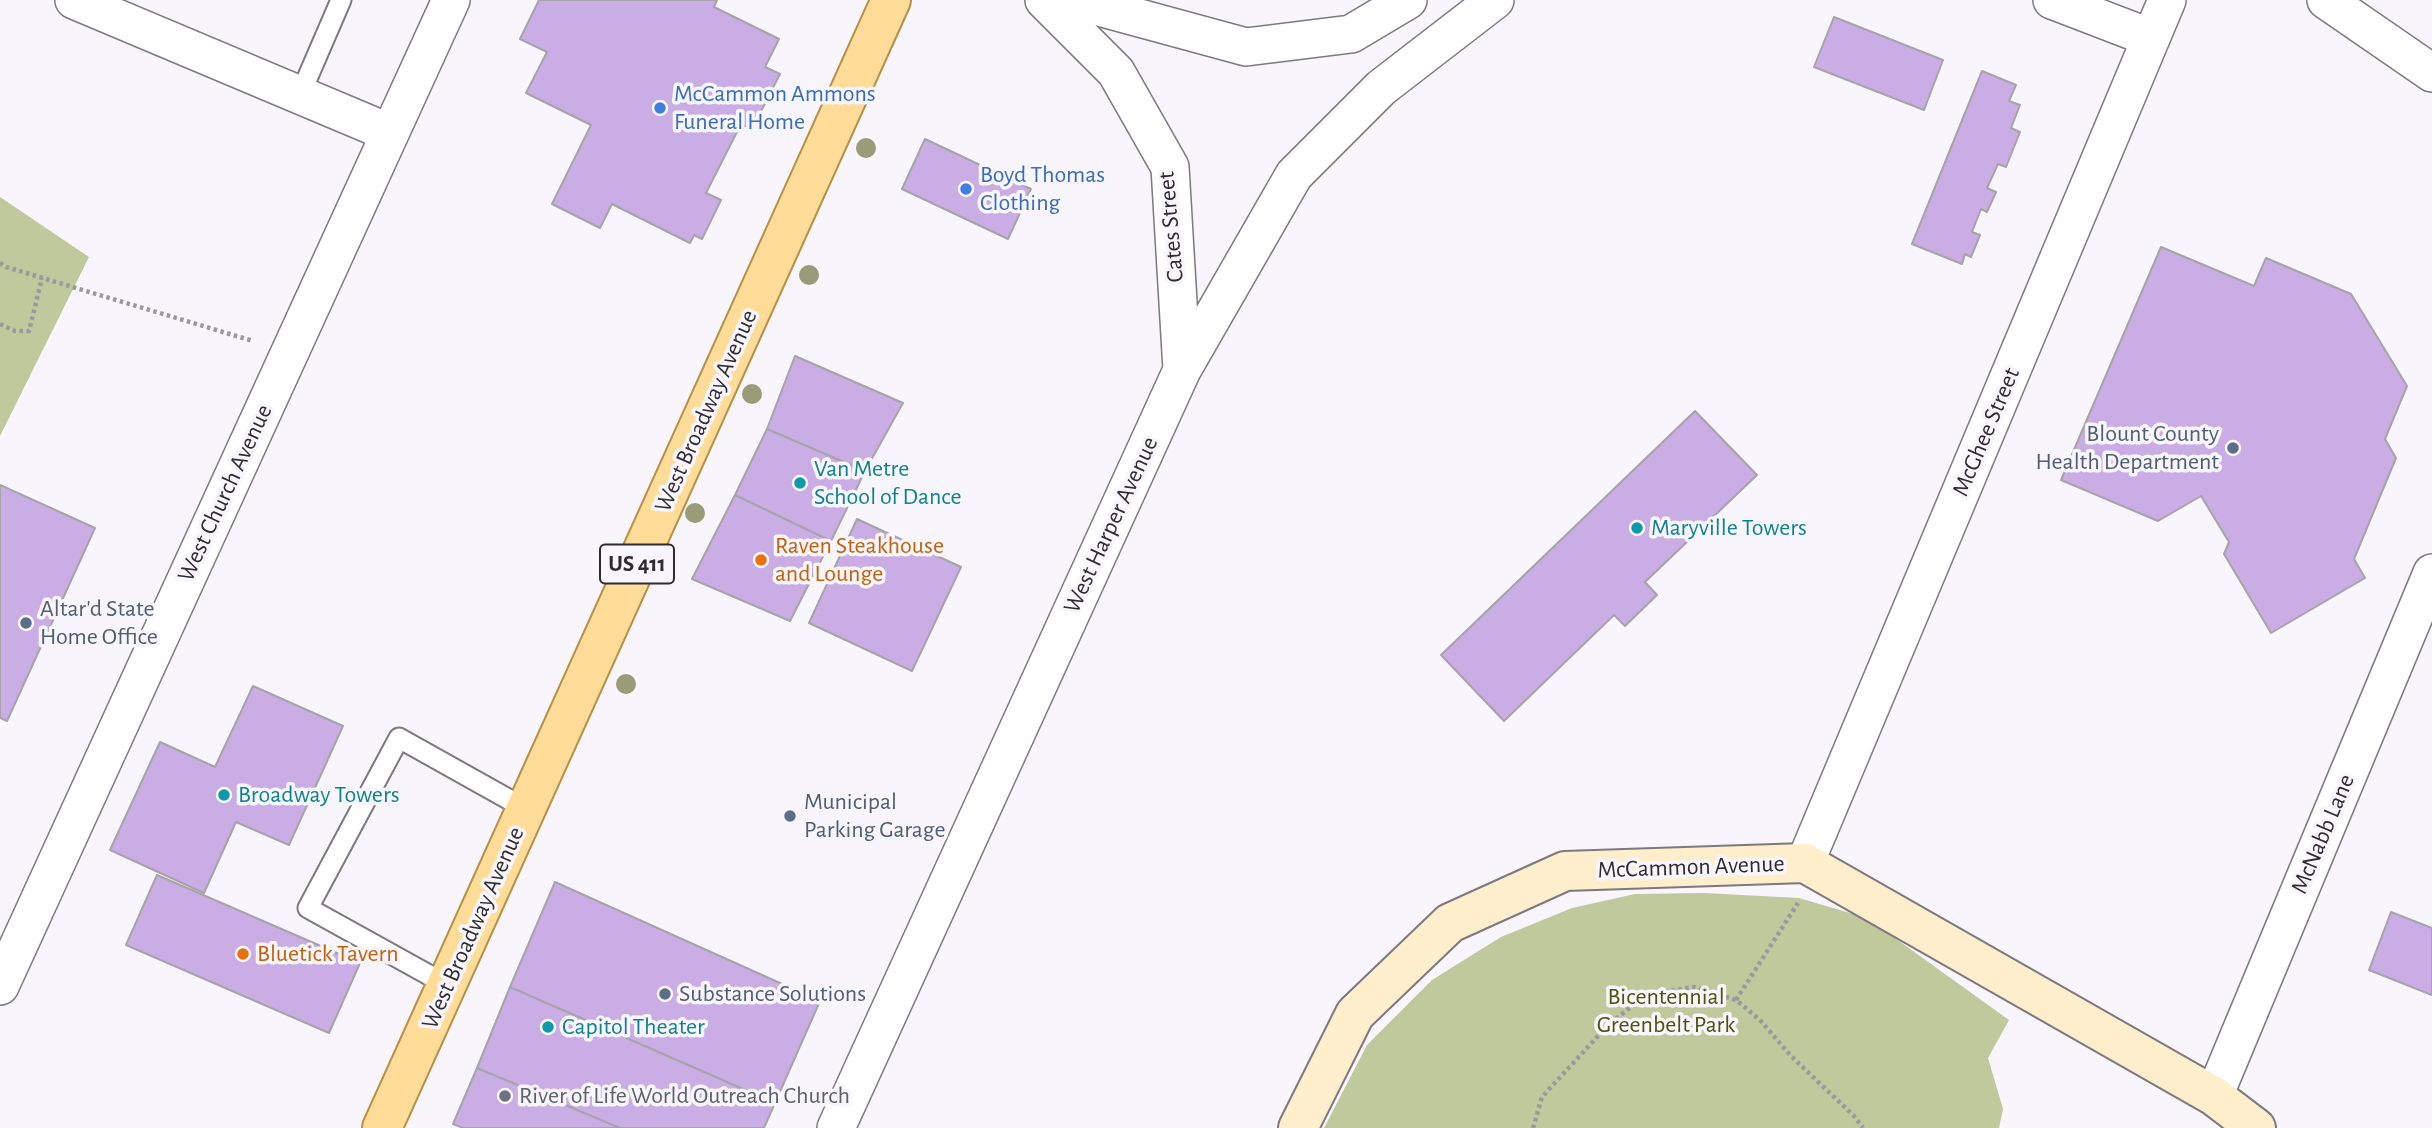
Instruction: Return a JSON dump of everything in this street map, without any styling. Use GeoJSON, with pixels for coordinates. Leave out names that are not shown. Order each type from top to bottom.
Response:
{"type":"FeatureCollection","features":[{"type":"Feature","properties":{"kind":"main road","name":"West Broadway Avenue"},"geometry":{"type":"LineString","coordinates":[[382,1128],[891,0]]}},
{"type":"Feature","properties":{"kind":"street"},"geometry":{"type":"LineString","coordinates":[[74,0],[390,133]]}},
{"type":"Feature","properties":{"kind":"street","name":"West Church Avenue"},"geometry":{"type":"LineString","coordinates":[[0,986],[451,0]]}},
{"type":"Feature","properties":{"kind":"street","name":"Cates Street"},"geometry":{"type":"LineString","coordinates":[[1044,0],[1116,72],[1170,167],[1182,370]]}},
{"type":"Feature","properties":{"kind":"street"},"geometry":{"type":"LineString","coordinates":[[1073,0],[1246,47],[1350,34],[1408,0]]}},
{"type":"Feature","properties":{"kind":"street","name":"West Harper Avenue"},"geometry":{"type":"LineString","coordinates":[[836,1128],[1182,370],[1294,175],[1381,88],[1495,0]]}},
{"type":"Feature","properties":{"kind":"street"},"geometry":{"type":"LineString","coordinates":[[2052,0],[2151,38]]}},
{"type":"Feature","properties":{"kind":"street","name":"McGhee Street"},"geometry":{"type":"LineString","coordinates":[[1805,863],[2167,0]]}},
{"type":"Feature","properties":{"kind":"street"},"geometry":{"type":"LineString","coordinates":[[2326,0],[2432,73]]}},
{"type":"Feature","properties":{"kind":"street","name":"McNabb Lane"},"geometry":{"type":"LineString","coordinates":[[2214,1096],[2432,573]]}},
{"type":"Feature","properties":{"kind":"street","name":"McCammon Avenue"},"geometry":{"type":"LineString","coordinates":[[1298,1128],[1355,1014],[1450,923],[1565,871],[1805,863],[2214,1096],[2256,1128]]}},
{"type":"Feature","properties":{"kind":"lane"},"geometry":{"type":"LineString","coordinates":[[300,95],[341,0]]}},
{"type":"Feature","properties":{"kind":"lane"},"geometry":{"type":"LineString","coordinates":[[447,985],[308,908],[399,738],[526,809]]}},
{"type":"Feature","properties":{"kind":"path"},"geometry":{"type":"LineString","coordinates":[[0,263],[258,343]]}},
{"type":"Feature","properties":{"kind":"path"},"geometry":{"type":"LineString","coordinates":[[0,324],[15,331],[29,331],[42,278]]}},
{"type":"Feature","properties":{"kind":"path"},"geometry":{"type":"LineString","coordinates":[[1736,1000],[1798,905],[1805,863]]}},
{"type":"Feature","properties":{"kind":"path"},"geometry":{"type":"LineString","coordinates":[[1533,1128],[1542,1097],[1608,1025],[1632,1006],[1668,991],[1694,987],[1736,1000],[1760,1020],[1790,1055],[1854,1116],[1863,1128]]}},
{"type":"Feature","properties":{"kind":"green space"},"geometry":{"type":"Polygon","coordinates":[[[0,197],[89,257],[0,436],[0,197]]]}},
{"type":"Feature","properties":{"kind":"green space","name":"Bicentennial Greenbelt Park"},"geometry":{"type":"Polygon","coordinates":[[[1704,893],[1799,898],[1867,918],[2009,1020],[1988,1058],[2003,1109],[1999,1128],[1324,1128],[1367,1045],[1432,980],[1501,937],[1572,908],[1635,894],[1704,893]]]}},
{"type":"Feature","properties":{"kind":"building","name":"McCammon Ammons Funeral Home"},"geometry":{"type":"Polygon","coordinates":[[[539,0],[717,0],[714,7],[779,39],[765,67],[780,74],[752,129],[741,124],[706,193],[721,200],[702,239],[694,235],[690,243],[612,204],[600,228],[552,204],[591,125],[526,93],[547,52],[520,39],[539,0]]]}},
{"type":"Feature","properties":{"kind":"building"},"geometry":{"type":"Polygon","coordinates":[[[1834,17],[1943,60],[1924,110],[1814,67],[1834,17]]]}},
{"type":"Feature","properties":{"kind":"building"},"geometry":{"type":"Polygon","coordinates":[[[1982,71],[2016,85],[2009,101],[2020,105],[2011,128],[2020,132],[2006,167],[1998,164],[1987,188],[1996,192],[1987,212],[1981,209],[1972,232],[1980,235],[1971,257],[1965,254],[1962,264],[1912,244],[1982,71]]]}},
{"type":"Feature","properties":{"kind":"building","name":"Boyd Thomas Clothing"},"geometry":{"type":"Polygon","coordinates":[[[925,139],[1031,189],[1008,239],[902,189],[925,139]]]}},
{"type":"Feature","properties":{"kind":"building","name":"Blount County Health Department"},"geometry":{"type":"Polygon","coordinates":[[[2161,247],[2254,286],[2266,258],[2351,294],[2407,386],[2385,439],[2396,458],[2354,559],[2365,578],[2271,633],[2224,554],[2229,542],[2201,496],[2158,521],[2061,480],[2161,247]]]}},
{"type":"Feature","properties":{"kind":"building"},"geometry":{"type":"Polygon","coordinates":[[[795,356],[903,403],[865,471],[767,429],[795,356]]]}},
{"type":"Feature","properties":{"kind":"building","name":"Maryville Towers"},"geometry":{"type":"Polygon","coordinates":[[[1695,411],[1757,475],[1645,582],[1657,595],[1625,626],[1614,615],[1504,721],[1441,655],[1695,411]]]}},
{"type":"Feature","properties":{"kind":"building","name":"Van Metre School of Dance"},"geometry":{"type":"Polygon","coordinates":[[[767,429],[865,471],[831,541],[735,495],[767,429]]]}},
{"type":"Feature","properties":{"kind":"building","name":"Altar'd State Home Office"},"geometry":{"type":"Polygon","coordinates":[[[0,485],[95,528],[7,721],[0,718],[0,485]]]}},
{"type":"Feature","properties":{"kind":"building","name":"Raven Steakhouse and Lounge"},"geometry":{"type":"Polygon","coordinates":[[[735,495],[831,541],[790,621],[692,579],[735,495]]]}},
{"type":"Feature","properties":{"kind":"building"},"geometry":{"type":"Polygon","coordinates":[[[857,519],[961,567],[912,671],[809,623],[857,519]]]}},
{"type":"Feature","properties":{"kind":"building","name":"Broadway Towers"},"geometry":{"type":"Polygon","coordinates":[[[253,686],[343,726],[289,845],[236,822],[204,893],[110,850],[160,742],[215,767],[253,686]]]}},
{"type":"Feature","properties":{"kind":"building","name":"Bluetick Tavern"},"geometry":{"type":"Polygon","coordinates":[[[157,875],[360,963],[329,1033],[126,945],[157,875]]]}},
{"type":"Feature","properties":{"kind":"building","name":"Substance Solutions"},"geometry":{"type":"Polygon","coordinates":[[[555,882],[820,1001],[775,1103],[510,987],[555,882]]]}},
{"type":"Feature","properties":{"kind":"building"},"geometry":{"type":"Polygon","coordinates":[[[2391,912],[2432,928],[2432,995],[2369,970],[2391,912]]]}},
{"type":"Feature","properties":{"kind":"building","name":"Capitol Theater"},"geometry":{"type":"Polygon","coordinates":[[[510,987],[775,1103],[764,1128],[620,1128],[477,1068],[510,987]]]}},
{"type":"Feature","properties":{"kind":"building","name":"River of Life World Outreach Church"},"geometry":{"type":"Polygon","coordinates":[[[477,1068],[620,1128],[463,1128],[453,1124],[477,1068]]]}},
{"type":"Feature","properties":{"kind":"place","name":"McCammon Ammons Funeral Home"},"geometry":{"type":"Point","coordinates":[660,108]}},
{"type":"Feature","properties":{"kind":"place","name":"Boyd Thomas Clothing"},"geometry":{"type":"Point","coordinates":[966,189]}},
{"type":"Feature","properties":{"kind":"place","name":"Blount County Health Department"},"geometry":{"type":"Point","coordinates":[2233,448]}},
{"type":"Feature","properties":{"kind":"place","name":"Van Metre School of Dance"},"geometry":{"type":"Point","coordinates":[800,483]}},
{"type":"Feature","properties":{"kind":"place","name":"Maryville Towers"},"geometry":{"type":"Point","coordinates":[1637,528]}},
{"type":"Feature","properties":{"kind":"place","name":"Raven Steakhouse and Lounge"},"geometry":{"type":"Point","coordinates":[761,560]}},
{"type":"Feature","properties":{"kind":"place","name":"Altar'd State Home Office"},"geometry":{"type":"Point","coordinates":[26,623]}},
{"type":"Feature","properties":{"kind":"place","name":"Broadway Towers"},"geometry":{"type":"Point","coordinates":[224,795]}},
{"type":"Feature","properties":{"kind":"place","name":"Municipal Parking Garage"},"geometry":{"type":"Point","coordinates":[790,816]}},
{"type":"Feature","properties":{"kind":"place","name":"Bluetick Tavern"},"geometry":{"type":"Point","coordinates":[243,954]}},
{"type":"Feature","properties":{"kind":"place","name":"Substance Solutions"},"geometry":{"type":"Point","coordinates":[665,994]}},
{"type":"Feature","properties":{"kind":"place","name":"Capitol Theater"},"geometry":{"type":"Point","coordinates":[548,1027]}},
{"type":"Feature","properties":{"kind":"place","name":"River of Life World Outreach Church"},"geometry":{"type":"Point","coordinates":[505,1096]}}]}
